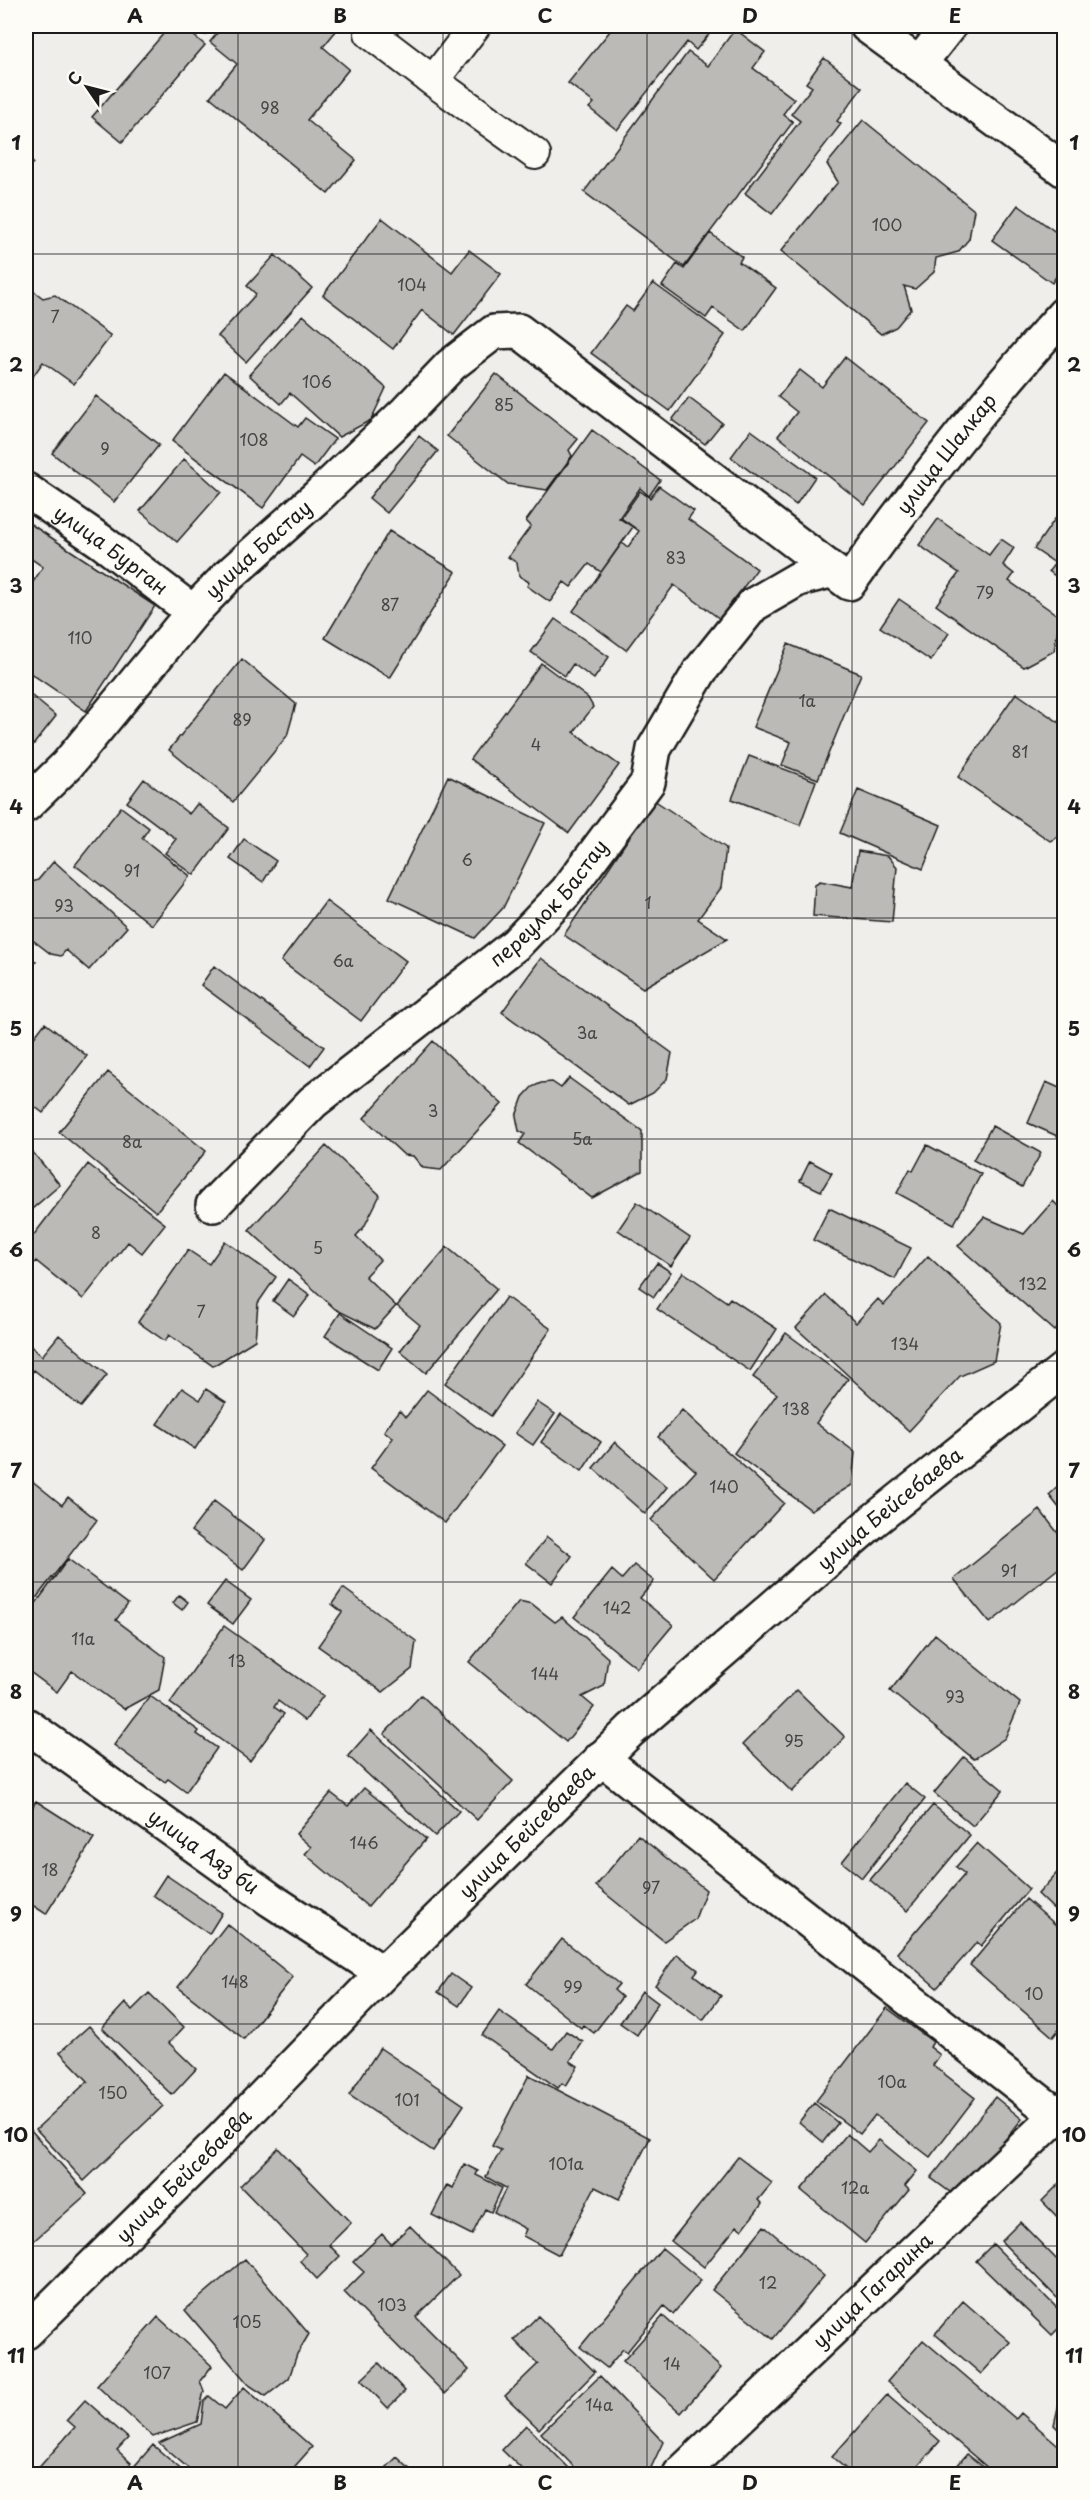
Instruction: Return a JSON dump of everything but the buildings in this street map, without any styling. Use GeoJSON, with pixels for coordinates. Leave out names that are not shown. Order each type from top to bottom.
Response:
{"type":"FeatureCollection","features":[{"type":"Feature","properties":{"kind":"street"},"geometry":{"type":"LineString","coordinates":[[867,26],[1065,170]]}},
{"type":"Feature","properties":{"kind":"street"},"geometry":{"type":"LineString","coordinates":[[919,64],[949,26]]}},
{"type":"Feature","properties":{"kind":"street","name":"улица Шалкар"},"geometry":{"type":"LineString","coordinates":[[830,571],[849,583],[909,499],[1023,360],[1065,314]]}},
{"type":"Feature","properties":{"kind":"street","name":"улица Бастау"},"geometry":{"type":"LineString","coordinates":[[26,805],[67,765],[194,612],[227,577],[406,412],[451,365],[494,332],[519,331],[830,571]]}},
{"type":"Feature","properties":{"kind":"street","name":"улица Бурган"},"geometry":{"type":"LineString","coordinates":[[26,490],[102,542],[194,612]]}},
{"type":"Feature","properties":{"kind":"street","name":"переулок Бастау"},"geometry":{"type":"LineString","coordinates":[[213,1205],[313,1102],[516,944],[558,901],[648,782],[654,749],[700,671],[753,605],[798,579],[830,571]]}},
{"type":"Feature","properties":{"kind":"street","name":"улица Бейсебаева"},"geometry":{"type":"LineString","coordinates":[[26,2332],[222,2139],[383,1973],[601,1758],[873,1521],[1065,1369]]}},
{"type":"Feature","properties":{"kind":"street","name":"улица Аяз би"},"geometry":{"type":"LineString","coordinates":[[26,1725],[271,1900],[383,1973]]}},
{"type":"Feature","properties":{"kind":"street"},"geometry":{"type":"LineString","coordinates":[[601,1758],[1061,2113]]}},
{"type":"Feature","properties":{"kind":"street","name":"улица Гагарина"},"geometry":{"type":"LineString","coordinates":[[680,2475],[1061,2113]]}},
{"type":"Feature","properties":{"kind":"lane"},"geometry":{"type":"LineString","coordinates":[[433,81],[475,26]]}},
{"type":"Feature","properties":{"kind":"lane"},"geometry":{"type":"LineString","coordinates":[[370,33],[534,154]]}}]}
